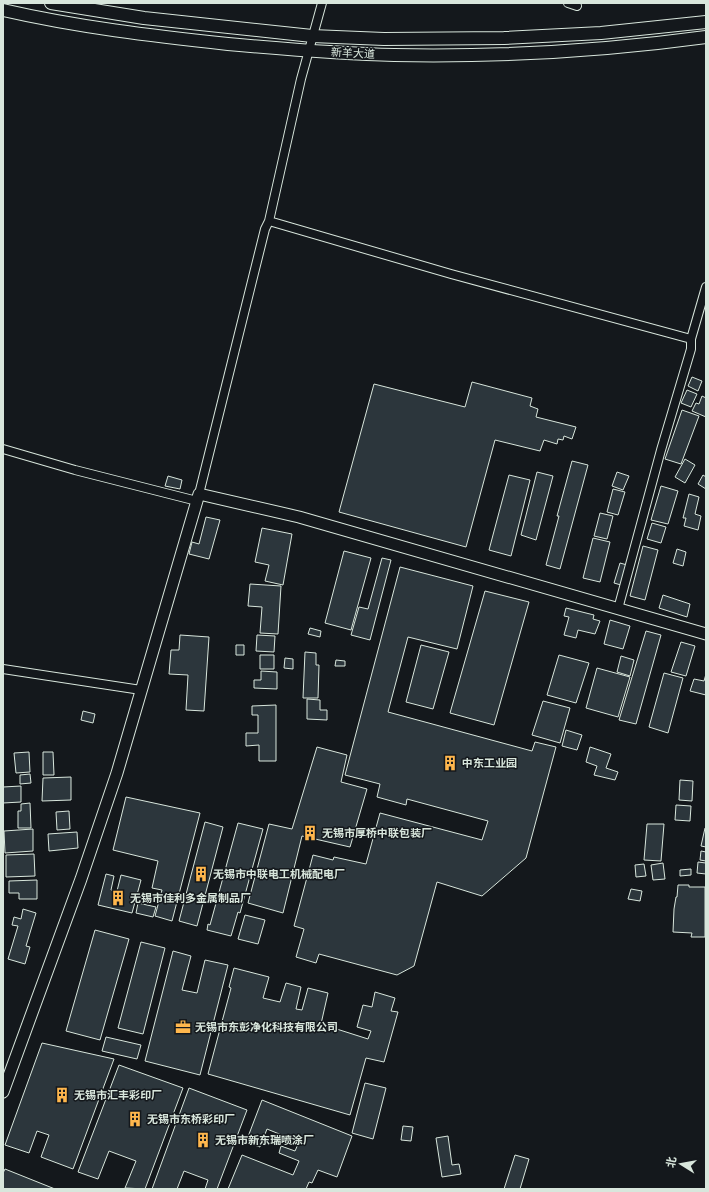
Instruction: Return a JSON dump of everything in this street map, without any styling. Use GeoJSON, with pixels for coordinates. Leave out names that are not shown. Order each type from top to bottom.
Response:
{"type":"FeatureCollection","features":[{"type":"Feature","properties":{"kind":"main road","name":"新羊大道"},"geometry":{"type":"LineString","coordinates":[[51,3],[144,18],[312,36],[384,39],[504,38],[601,33],[706,22]]}},
{"type":"Feature","properties":{"kind":"main road","name":"新羊大道"},"geometry":{"type":"LineString","coordinates":[[3,10],[72,23],[185,39],[309,51],[394,55],[476,55],[598,49],[706,37]]}},
{"type":"Feature","properties":{"kind":"street"},"geometry":{"type":"LineString","coordinates":[[3,1092],[81,880],[117,773],[198,498],[265,229],[269,221],[312,36],[322,3]]}},
{"type":"Feature","properties":{"kind":"street"},"geometry":{"type":"LineString","coordinates":[[568,3],[577,6]]}},
{"type":"Feature","properties":{"kind":"street"},"geometry":{"type":"LineString","coordinates":[[269,221],[451,274],[691,339]]}},
{"type":"Feature","properties":{"kind":"street"},"geometry":{"type":"LineString","coordinates":[[618,608],[661,450],[691,349],[691,339],[706,287]]}},
{"type":"Feature","properties":{"kind":"street"},"geometry":{"type":"LineString","coordinates":[[3,449],[75,470],[198,498],[299,517],[706,634]]}},
{"type":"Feature","properties":{"kind":"street"},"geometry":{"type":"LineString","coordinates":[[3,669],[141,690]]}},
{"type":"Feature","properties":{"kind":"building"},"geometry":{"type":"Polygon","coordinates":[[[692,377],[702,381],[698,391],[688,386],[692,377]]]}},
{"type":"Feature","properties":{"kind":"building"},"geometry":{"type":"Polygon","coordinates":[[[472,382],[532,398],[530,406],[538,409],[536,417],[576,427],[572,439],[564,436],[563,440],[558,439],[557,444],[544,440],[540,451],[495,440],[466,547],[339,512],[374,384],[465,407],[472,382]]]}},
{"type":"Feature","properties":{"kind":"building"},"geometry":{"type":"Polygon","coordinates":[[[687,390],[697,394],[691,407],[681,403],[687,390]]]}},
{"type":"Feature","properties":{"kind":"building"},"geometry":{"type":"Polygon","coordinates":[[[702,396],[706,398],[706,417],[692,411],[696,403],[699,404],[702,396]]]}},
{"type":"Feature","properties":{"kind":"building"},"geometry":{"type":"Polygon","coordinates":[[[682,410],[699,416],[681,464],[665,459],[682,410]]]}},
{"type":"Feature","properties":{"kind":"building"},"geometry":{"type":"Polygon","coordinates":[[[685,459],[695,465],[685,483],[675,477],[685,459]]]}},
{"type":"Feature","properties":{"kind":"building"},"geometry":{"type":"Polygon","coordinates":[[[572,461],[588,465],[560,569],[546,565],[559,516],[557,516],[572,461]]]}},
{"type":"Feature","properties":{"kind":"building"},"geometry":{"type":"Polygon","coordinates":[[[537,472],[553,476],[536,540],[521,535],[537,472]]]}},
{"type":"Feature","properties":{"kind":"building"},"geometry":{"type":"Polygon","coordinates":[[[617,472],[629,476],[623,490],[612,486],[617,472]]]}},
{"type":"Feature","properties":{"kind":"building"},"geometry":{"type":"Polygon","coordinates":[[[509,475],[530,480],[511,556],[489,550],[509,475]]]}},
{"type":"Feature","properties":{"kind":"building"},"geometry":{"type":"Polygon","coordinates":[[[703,475],[706,477],[706,489],[698,484],[703,475]]]}},
{"type":"Feature","properties":{"kind":"building"},"geometry":{"type":"Polygon","coordinates":[[[168,476],[182,480],[180,489],[165,486],[168,476]]]}},
{"type":"Feature","properties":{"kind":"building"},"geometry":{"type":"Polygon","coordinates":[[[661,486],[678,491],[668,524],[651,520],[661,486]]]}},
{"type":"Feature","properties":{"kind":"building"},"geometry":{"type":"Polygon","coordinates":[[[613,489],[625,492],[618,515],[607,512],[613,489]]]}},
{"type":"Feature","properties":{"kind":"building"},"geometry":{"type":"Polygon","coordinates":[[[689,494],[699,497],[695,514],[701,516],[698,530],[684,526],[686,518],[683,518],[689,494]]]}},
{"type":"Feature","properties":{"kind":"building"},"geometry":{"type":"Polygon","coordinates":[[[600,513],[613,516],[607,539],[594,536],[600,513]]]}},
{"type":"Feature","properties":{"kind":"building"},"geometry":{"type":"Polygon","coordinates":[[[206,517],[220,520],[209,559],[189,554],[192,542],[199,544],[206,517]]]}},
{"type":"Feature","properties":{"kind":"building"},"geometry":{"type":"Polygon","coordinates":[[[652,523],[666,527],[661,543],[647,539],[652,523]]]}},
{"type":"Feature","properties":{"kind":"building"},"geometry":{"type":"Polygon","coordinates":[[[262,528],[292,534],[283,585],[265,581],[269,565],[255,562],[262,528]]]}},
{"type":"Feature","properties":{"kind":"building"},"geometry":{"type":"Polygon","coordinates":[[[593,538],[610,542],[600,582],[583,578],[593,538]]]}},
{"type":"Feature","properties":{"kind":"building"},"geometry":{"type":"Polygon","coordinates":[[[643,546],[658,550],[645,600],[630,596],[643,546]]]}},
{"type":"Feature","properties":{"kind":"building"},"geometry":{"type":"Polygon","coordinates":[[[677,549],[686,552],[683,566],[673,563],[677,549]]]}},
{"type":"Feature","properties":{"kind":"building"},"geometry":{"type":"Polygon","coordinates":[[[344,551],[371,558],[351,630],[325,623],[344,551]]]}},
{"type":"Feature","properties":{"kind":"building"},"geometry":{"type":"Polygon","coordinates":[[[382,558],[391,560],[370,640],[351,635],[359,607],[368,609],[382,558]]]}},
{"type":"Feature","properties":{"kind":"building"},"geometry":{"type":"Polygon","coordinates":[[[620,563],[627,565],[621,585],[614,583],[620,563]]]}},
{"type":"Feature","properties":{"kind":"building","name":"中东工业园"},"geometry":{"type":"Polygon","coordinates":[[[400,567],[473,586],[457,649],[408,637],[388,712],[532,751],[535,742],[556,747],[526,858],[482,896],[437,882],[414,966],[397,975],[319,954],[316,963],[296,957],[304,929],[294,926],[313,855],[333,860],[334,857],[366,864],[380,813],[482,840],[488,821],[407,799],[406,805],[377,797],[380,784],[345,775],[400,567]]]}},
{"type":"Feature","properties":{"kind":"building"},"geometry":{"type":"Polygon","coordinates":[[[250,584],[281,586],[278,634],[260,633],[262,607],[248,606],[250,584]]]}},
{"type":"Feature","properties":{"kind":"building"},"geometry":{"type":"Polygon","coordinates":[[[485,591],[529,602],[494,725],[450,713],[485,591]]]}},
{"type":"Feature","properties":{"kind":"building"},"geometry":{"type":"Polygon","coordinates":[[[663,595],[690,604],[687,617],[659,608],[663,595]]]}},
{"type":"Feature","properties":{"kind":"building"},"geometry":{"type":"Polygon","coordinates":[[[566,608],[594,615],[593,619],[600,621],[595,634],[578,630],[576,638],[564,635],[569,617],[564,616],[566,608]]]}},
{"type":"Feature","properties":{"kind":"building"},"geometry":{"type":"Polygon","coordinates":[[[610,620],[630,626],[623,649],[604,644],[610,620]]]}},
{"type":"Feature","properties":{"kind":"building"},"geometry":{"type":"Polygon","coordinates":[[[310,628],[321,631],[320,637],[308,634],[310,628]]]}},
{"type":"Feature","properties":{"kind":"building"},"geometry":{"type":"Polygon","coordinates":[[[646,631],[661,635],[636,724],[619,720],[646,631]]]}},
{"type":"Feature","properties":{"kind":"building"},"geometry":{"type":"Polygon","coordinates":[[[180,635],[209,637],[204,711],[186,710],[188,675],[169,674],[171,650],[179,650],[180,635]]]}},
{"type":"Feature","properties":{"kind":"building"},"geometry":{"type":"Polygon","coordinates":[[[257,635],[275,636],[274,652],[256,651],[257,635]]]}},
{"type":"Feature","properties":{"kind":"building"},"geometry":{"type":"Polygon","coordinates":[[[681,642],[695,646],[686,676],[671,672],[681,642]]]}},
{"type":"Feature","properties":{"kind":"building"},"geometry":{"type":"Polygon","coordinates":[[[236,645],[244,645],[244,655],[236,655],[236,645]]]}},
{"type":"Feature","properties":{"kind":"building"},"geometry":{"type":"Polygon","coordinates":[[[421,645],[449,652],[433,709],[406,702],[421,645]]]}},
{"type":"Feature","properties":{"kind":"building"},"geometry":{"type":"Polygon","coordinates":[[[305,652],[316,653],[316,665],[319,665],[318,698],[303,698],[305,652]]]}},
{"type":"Feature","properties":{"kind":"building"},"geometry":{"type":"Polygon","coordinates":[[[260,655],[274,655],[274,669],[260,669],[260,655]]]}},
{"type":"Feature","properties":{"kind":"building"},"geometry":{"type":"Polygon","coordinates":[[[559,655],[589,663],[576,703],[547,695],[559,655]]]}},
{"type":"Feature","properties":{"kind":"building"},"geometry":{"type":"Polygon","coordinates":[[[621,656],[634,660],[630,676],[617,672],[621,656]]]}},
{"type":"Feature","properties":{"kind":"building"},"geometry":{"type":"Polygon","coordinates":[[[285,658],[293,659],[293,669],[284,668],[285,658]]]}},
{"type":"Feature","properties":{"kind":"building"},"geometry":{"type":"Polygon","coordinates":[[[336,660],[345,661],[345,666],[335,666],[336,660]]]}},
{"type":"Feature","properties":{"kind":"building"},"geometry":{"type":"Polygon","coordinates":[[[597,668],[630,677],[618,717],[586,708],[597,668]]]}},
{"type":"Feature","properties":{"kind":"building"},"geometry":{"type":"Polygon","coordinates":[[[261,671],[277,672],[277,689],[254,688],[254,680],[261,680],[261,671]]]}},
{"type":"Feature","properties":{"kind":"building"},"geometry":{"type":"Polygon","coordinates":[[[664,673],[683,678],[668,733],[649,727],[664,673]]]}},
{"type":"Feature","properties":{"kind":"building"},"geometry":{"type":"Polygon","coordinates":[[[706,674],[706,695],[690,691],[694,679],[704,681],[706,674]]]}},
{"type":"Feature","properties":{"kind":"building"},"geometry":{"type":"Polygon","coordinates":[[[307,699],[320,700],[320,710],[327,710],[327,720],[307,719],[307,699]]]}},
{"type":"Feature","properties":{"kind":"building"},"geometry":{"type":"Polygon","coordinates":[[[543,701],[570,708],[560,743],[532,735],[543,701]]]}},
{"type":"Feature","properties":{"kind":"building"},"geometry":{"type":"Polygon","coordinates":[[[276,705],[276,761],[259,761],[259,745],[246,746],[246,733],[258,733],[258,715],[252,715],[252,706],[276,705]]]}},
{"type":"Feature","properties":{"kind":"building"},"geometry":{"type":"Polygon","coordinates":[[[83,711],[95,714],[93,723],[81,720],[83,711]]]}},
{"type":"Feature","properties":{"kind":"building"},"geometry":{"type":"Polygon","coordinates":[[[566,730],[582,735],[577,750],[562,746],[566,730]]]}},
{"type":"Feature","properties":{"kind":"building","name":"无锡市厚桥中联包装厂"},"geometry":{"type":"Polygon","coordinates":[[[317,747],[347,755],[341,782],[367,789],[350,847],[302,836],[283,913],[248,903],[269,824],[292,829],[317,747]]]}},
{"type":"Feature","properties":{"kind":"building"},"geometry":{"type":"Polygon","coordinates":[[[590,747],[611,754],[606,768],[618,772],[615,780],[594,775],[597,766],[586,762],[590,747]]]}},
{"type":"Feature","properties":{"kind":"building"},"geometry":{"type":"Polygon","coordinates":[[[29,752],[30,772],[16,773],[14,753],[29,752]]]}},
{"type":"Feature","properties":{"kind":"building"},"geometry":{"type":"Polygon","coordinates":[[[43,752],[53,752],[54,775],[43,775],[43,752]]]}},
{"type":"Feature","properties":{"kind":"building"},"geometry":{"type":"Polygon","coordinates":[[[30,774],[31,783],[20,784],[20,775],[30,774]]]}},
{"type":"Feature","properties":{"kind":"building"},"geometry":{"type":"Polygon","coordinates":[[[71,777],[71,800],[42,801],[43,778],[71,777]]]}},
{"type":"Feature","properties":{"kind":"building"},"geometry":{"type":"Polygon","coordinates":[[[680,780],[693,781],[692,801],[679,800],[680,780]]]}},
{"type":"Feature","properties":{"kind":"building"},"geometry":{"type":"Polygon","coordinates":[[[21,786],[21,802],[3,803],[3,787],[21,786]]]}},
{"type":"Feature","properties":{"kind":"building"},"geometry":{"type":"Polygon","coordinates":[[[126,797],[200,813],[172,921],[155,916],[162,890],[152,888],[158,861],[113,850],[126,797]]]}},
{"type":"Feature","properties":{"kind":"building"},"geometry":{"type":"Polygon","coordinates":[[[30,803],[31,828],[18,828],[18,811],[21,811],[21,804],[30,803]]]}},
{"type":"Feature","properties":{"kind":"building"},"geometry":{"type":"Polygon","coordinates":[[[676,805],[691,806],[690,821],[675,820],[676,805]]]}},
{"type":"Feature","properties":{"kind":"building"},"geometry":{"type":"Polygon","coordinates":[[[69,811],[70,829],[57,830],[56,812],[69,811]]]}},
{"type":"Feature","properties":{"kind":"building","name":"无锡市中联电工机械配电厂"},"geometry":{"type":"Polygon","coordinates":[[[205,822],[223,827],[197,926],[179,921],[205,822]]]}},
{"type":"Feature","properties":{"kind":"building"},"geometry":{"type":"Polygon","coordinates":[[[238,823],[263,829],[240,913],[238,912],[231,936],[207,930],[208,924],[210,925],[238,823]]]}},
{"type":"Feature","properties":{"kind":"building"},"geometry":{"type":"Polygon","coordinates":[[[647,824],[664,824],[661,861],[644,860],[647,824]]]}},
{"type":"Feature","properties":{"kind":"building"},"geometry":{"type":"Polygon","coordinates":[[[706,828],[706,847],[701,846],[706,828]]]}},
{"type":"Feature","properties":{"kind":"building"},"geometry":{"type":"Polygon","coordinates":[[[33,829],[33,851],[5,853],[4,831],[33,829]]]}},
{"type":"Feature","properties":{"kind":"building"},"geometry":{"type":"Polygon","coordinates":[[[77,832],[78,848],[49,851],[48,834],[77,832]]]}},
{"type":"Feature","properties":{"kind":"building"},"geometry":{"type":"Polygon","coordinates":[[[701,851],[706,852],[706,861],[700,860],[701,851]]]}},
{"type":"Feature","properties":{"kind":"building"},"geometry":{"type":"Polygon","coordinates":[[[34,854],[35,876],[6,877],[6,855],[34,854]]]}},
{"type":"Feature","properties":{"kind":"building"},"geometry":{"type":"Polygon","coordinates":[[[698,862],[706,863],[706,874],[697,873],[698,862]]]}},
{"type":"Feature","properties":{"kind":"building"},"geometry":{"type":"Polygon","coordinates":[[[663,863],[665,879],[653,880],[651,865],[663,863]]]}},
{"type":"Feature","properties":{"kind":"building"},"geometry":{"type":"Polygon","coordinates":[[[644,864],[646,876],[636,877],[635,865],[644,864]]]}},
{"type":"Feature","properties":{"kind":"building"},"geometry":{"type":"Polygon","coordinates":[[[691,869],[691,875],[680,876],[680,870],[691,869]]]}},
{"type":"Feature","properties":{"kind":"building","name":"无锡市佳利多金属制品厂"},"geometry":{"type":"Polygon","coordinates":[[[106,874],[114,876],[111,890],[117,891],[121,875],[141,880],[132,913],[98,905],[106,874]]]}},
{"type":"Feature","properties":{"kind":"building"},"geometry":{"type":"Polygon","coordinates":[[[37,880],[37,899],[19,899],[19,893],[9,893],[9,881],[37,880]]]}},
{"type":"Feature","properties":{"kind":"building"},"geometry":{"type":"Polygon","coordinates":[[[678,885],[705,887],[705,937],[691,937],[692,933],[673,932],[674,909],[678,885]]]}},
{"type":"Feature","properties":{"kind":"building"},"geometry":{"type":"Polygon","coordinates":[[[631,889],[642,891],[640,901],[628,899],[631,889]]]}},
{"type":"Feature","properties":{"kind":"building"},"geometry":{"type":"Polygon","coordinates":[[[138,903],[156,907],[153,917],[136,913],[138,903]]]}},
{"type":"Feature","properties":{"kind":"building"},"geometry":{"type":"Polygon","coordinates":[[[23,909],[36,913],[26,946],[30,947],[25,964],[8,959],[18,926],[12,925],[14,917],[21,919],[23,909]]]}},
{"type":"Feature","properties":{"kind":"building"},"geometry":{"type":"Polygon","coordinates":[[[245,915],[265,920],[258,944],[238,939],[245,915]]]}},
{"type":"Feature","properties":{"kind":"building"},"geometry":{"type":"Polygon","coordinates":[[[95,930],[129,939],[100,1040],[66,1031],[95,930]]]}},
{"type":"Feature","properties":{"kind":"building"},"geometry":{"type":"Polygon","coordinates":[[[141,942],[165,948],[143,1034],[118,1028],[141,942]]]}},
{"type":"Feature","properties":{"kind":"building","name":"无锡市东彭净化科技有限公司"},"geometry":{"type":"Polygon","coordinates":[[[173,951],[191,956],[182,990],[197,993],[205,960],[228,965],[200,1075],[145,1061],[173,951]]]}},
{"type":"Feature","properties":{"kind":"building"},"geometry":{"type":"Polygon","coordinates":[[[234,968],[269,977],[263,998],[280,1002],[286,983],[301,987],[296,1009],[302,1010],[308,988],[328,993],[321,1024],[368,1039],[371,1031],[357,1027],[363,1005],[372,1007],[375,992],[395,998],[391,1011],[398,1012],[384,1062],[366,1058],[350,1115],[208,1074],[231,988],[229,987],[234,968]]]}},
{"type":"Feature","properties":{"kind":"building"},"geometry":{"type":"Polygon","coordinates":[[[106,1037],[141,1045],[137,1059],[102,1051],[106,1037]]]}},
{"type":"Feature","properties":{"kind":"building","name":"无锡市汇丰彩印厂"},"geometry":{"type":"Polygon","coordinates":[[[42,1043],[114,1059],[73,1169],[41,1157],[49,1135],[37,1131],[29,1153],[5,1145],[42,1043]]]}},
{"type":"Feature","properties":{"kind":"building","name":"无锡市东桥彩印厂"},"geometry":{"type":"Polygon","coordinates":[[[119,1065],[183,1088],[145,1189],[125,1188],[136,1161],[109,1151],[98,1179],[78,1172],[119,1065]]]}},
{"type":"Feature","properties":{"kind":"building"},"geometry":{"type":"Polygon","coordinates":[[[365,1083],[386,1088],[373,1139],[352,1133],[365,1083]]]}},
{"type":"Feature","properties":{"kind":"building","name":"无锡市新东瑞喷涂厂"},"geometry":{"type":"Polygon","coordinates":[[[189,1088],[247,1110],[217,1189],[205,1189],[208,1180],[184,1171],[177,1189],[152,1189],[189,1088]]]}},
{"type":"Feature","properties":{"kind":"building"},"geometry":{"type":"Polygon","coordinates":[[[262,1100],[352,1136],[337,1177],[318,1170],[312,1183],[309,1182],[306,1189],[228,1189],[242,1155],[293,1175],[299,1161],[279,1153],[281,1146],[295,1151],[299,1142],[267,1129],[260,1147],[246,1142],[262,1100]]]}},
{"type":"Feature","properties":{"kind":"building"},"geometry":{"type":"Polygon","coordinates":[[[403,1126],[413,1127],[411,1141],[401,1140],[403,1126]]]}},
{"type":"Feature","properties":{"kind":"building"},"geometry":{"type":"Polygon","coordinates":[[[448,1136],[452,1165],[459,1164],[461,1174],[442,1177],[436,1138],[448,1136]]]}},
{"type":"Feature","properties":{"kind":"building"},"geometry":{"type":"Polygon","coordinates":[[[515,1155],[529,1159],[520,1189],[504,1189],[515,1155]]]}},
{"type":"Feature","properties":{"kind":"building"},"geometry":{"type":"Polygon","coordinates":[[[5,1169],[55,1189],[3,1189],[3,1173],[5,1169]]]}},
{"type":"Feature","properties":{"kind":"place","name":"中东工业园"},"geometry":{"type":"Point","coordinates":[450,763]}},
{"type":"Feature","properties":{"kind":"place","name":"无锡市厚桥中联包装厂"},"geometry":{"type":"Point","coordinates":[310,833]}},
{"type":"Feature","properties":{"kind":"place","name":"无锡市中联电工机械配电厂"},"geometry":{"type":"Point","coordinates":[201,874]}},
{"type":"Feature","properties":{"kind":"place","name":"无锡市佳利多金属制品厂"},"geometry":{"type":"Point","coordinates":[118,898]}},
{"type":"Feature","properties":{"kind":"place","name":"无锡市东彭净化科技有限公司"},"geometry":{"type":"Point","coordinates":[183,1027]}},
{"type":"Feature","properties":{"kind":"place","name":"无锡市汇丰彩印厂"},"geometry":{"type":"Point","coordinates":[62,1095]}},
{"type":"Feature","properties":{"kind":"place","name":"无锡市东桥彩印厂"},"geometry":{"type":"Point","coordinates":[135,1119]}},
{"type":"Feature","properties":{"kind":"place","name":"无锡市新东瑞喷涂厂"},"geometry":{"type":"Point","coordinates":[203,1140]}}]}
